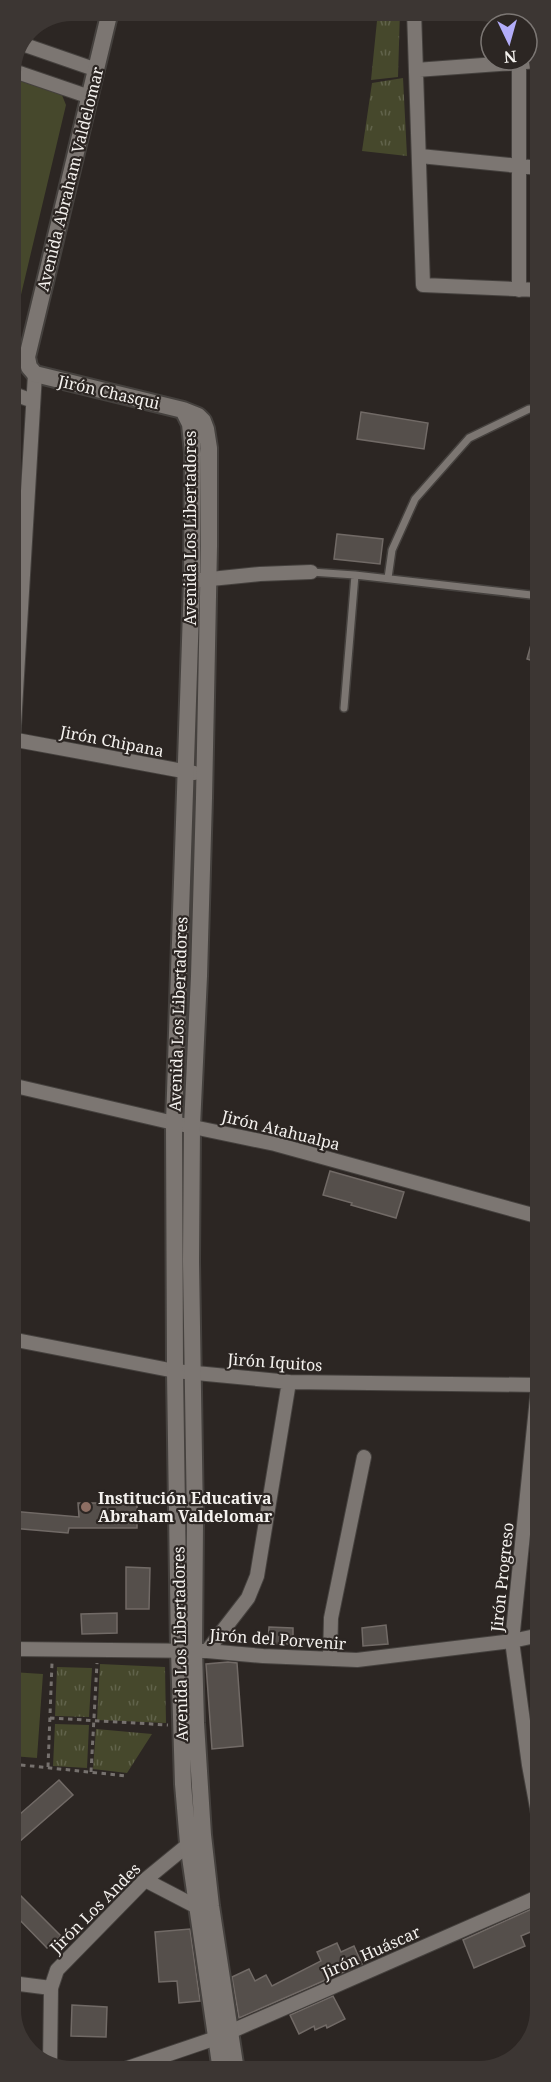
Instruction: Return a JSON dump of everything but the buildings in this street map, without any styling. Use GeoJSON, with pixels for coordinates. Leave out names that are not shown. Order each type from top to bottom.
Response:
{"type":"FeatureCollection","features":[{"type":"Feature","properties":{"kind":"street","name":"Avenida Abraham Valdelomar"},"geometry":{"type":"LineString","coordinates":[[21,515],[35,374],[29,367],[27,357],[108,21]]}},
{"type":"Feature","properties":{"kind":"street"},"geometry":{"type":"LineString","coordinates":[[414,21],[423,285],[530,290]]}},
{"type":"Feature","properties":{"kind":"street"},"geometry":{"type":"LineString","coordinates":[[29,46],[97,70]]}},
{"type":"Feature","properties":{"kind":"street"},"geometry":{"type":"LineString","coordinates":[[416,70],[479,64]]}},
{"type":"Feature","properties":{"kind":"street"},"geometry":{"type":"LineString","coordinates":[[519,72],[519,290]]}},
{"type":"Feature","properties":{"kind":"street"},"geometry":{"type":"LineString","coordinates":[[21,73],[90,97]]}},
{"type":"Feature","properties":{"kind":"street"},"geometry":{"type":"LineString","coordinates":[[420,156],[530,167]]}},
{"type":"Feature","properties":{"kind":"street","name":"Jirón Chasqui"},"geometry":{"type":"LineString","coordinates":[[35,374],[183,410]]}},
{"type":"Feature","properties":{"kind":"street"},"geometry":{"type":"LineString","coordinates":[[21,397],[33,401]]}},
{"type":"Feature","properties":{"kind":"street","name":"Avenida Los Libertadores"},"geometry":{"type":"LineString","coordinates":[[183,410],[190,424],[201,580],[205,775],[192,1126],[195,1522],[193,1650],[182,1726],[183,1784],[188,1843],[204,1907],[222,2035],[221,2061]]}},
{"type":"Feature","properties":{"kind":"street"},"geometry":{"type":"LineString","coordinates":[[201,580],[311,572]]}},
{"type":"Feature","properties":{"kind":"street","name":"Avenida Los Libertadores"},"geometry":{"type":"LineString","coordinates":[[201,580],[186,772],[174,1123],[175,1371],[193,1650],[203,1835],[204,1907]]}},
{"type":"Feature","properties":{"kind":"street","name":"Jirón Chipana"},"geometry":{"type":"LineString","coordinates":[[21,741],[205,775]]}},
{"type":"Feature","properties":{"kind":"street"},"geometry":{"type":"LineString","coordinates":[[183,861],[202,861]]}},
{"type":"Feature","properties":{"kind":"street"},"geometry":{"type":"LineString","coordinates":[[181,909],[201,910]]}},
{"type":"Feature","properties":{"kind":"street","name":"Jirón Atahualpa"},"geometry":{"type":"LineString","coordinates":[[21,1087],[275,1144],[530,1214]]}},
{"type":"Feature","properties":{"kind":"street","name":"Jirón Iquitos"},"geometry":{"type":"LineString","coordinates":[[21,1341],[175,1371],[289,1382],[530,1385]]}},
{"type":"Feature","properties":{"kind":"street"},"geometry":{"type":"LineString","coordinates":[[193,1650],[248,1598],[257,1576],[289,1382]]}},
{"type":"Feature","properties":{"kind":"street"},"geometry":{"type":"LineString","coordinates":[[330,1659],[331,1618],[364,1457]]}},
{"type":"Feature","properties":{"kind":"street","name":"Jirón Progreso"},"geometry":{"type":"LineString","coordinates":[[530,1470],[512,1641],[530,1770]]}},
{"type":"Feature","properties":{"kind":"street","name":"Jirón del Porvenir"},"geometry":{"type":"LineString","coordinates":[[21,1649],[193,1650],[357,1660],[530,1637]]}},
{"type":"Feature","properties":{"kind":"street","name":"Jirón Los Andes"},"geometry":{"type":"LineString","coordinates":[[51,1988],[57,1970],[145,1880],[188,1843],[203,1835]]}},
{"type":"Feature","properties":{"kind":"street"},"geometry":{"type":"LineString","coordinates":[[145,1880],[204,1907]]}},
{"type":"Feature","properties":{"kind":"street","name":"Jirón Huáscar"},"geometry":{"type":"LineString","coordinates":[[148,2061],[222,2035],[530,1900]]}},
{"type":"Feature","properties":{"kind":"street"},"geometry":{"type":"LineString","coordinates":[[21,1984],[51,1988],[50,2056]]}},
{"type":"Feature","properties":{"kind":"street","name":"Avenida Los Libertadores"},"geometry":{"type":"LineString","coordinates":[[222,2035],[232,2061]]}},
{"type":"Feature","properties":{"kind":"lane"},"geometry":{"type":"LineString","coordinates":[[388,578],[392,550],[415,499],[469,438],[530,409]]}},
{"type":"Feature","properties":{"kind":"lane"},"geometry":{"type":"LineString","coordinates":[[311,572],[388,578],[530,595]]}},
{"type":"Feature","properties":{"kind":"lane"},"geometry":{"type":"LineString","coordinates":[[344,708],[355,575]]}},
{"type":"Feature","properties":{"kind":"path"},"geometry":{"type":"LineString","coordinates":[[90,1772],[97,1649]]}},
{"type":"Feature","properties":{"kind":"path"},"geometry":{"type":"LineString","coordinates":[[48,1767],[52,1650]]}},
{"type":"Feature","properties":{"kind":"path"},"geometry":{"type":"LineString","coordinates":[[50,1718],[182,1726]]}},
{"type":"Feature","properties":{"kind":"path"},"geometry":{"type":"LineString","coordinates":[[21,1765],[127,1776]]}},
{"type":"Feature","properties":{"kind":"green space"},"geometry":{"type":"Polygon","coordinates":[[[377,21],[400,21],[398,77],[371,80],[377,21]]]}},
{"type":"Feature","properties":{"kind":"green space"},"geometry":{"type":"Polygon","coordinates":[[[403,78],[407,156],[362,151],[372,83],[403,78]]]}},
{"type":"Feature","properties":{"kind":"green space"},"geometry":{"type":"Polygon","coordinates":[[[21,81],[62,95],[66,105],[21,295],[21,81]]]}},
{"type":"Feature","properties":{"kind":"green space"},"geometry":{"type":"Polygon","coordinates":[[[100,1664],[165,1667],[166,1723],[97,1720],[100,1664]]]}},
{"type":"Feature","properties":{"kind":"green space"},"geometry":{"type":"Polygon","coordinates":[[[57,1667],[92,1668],[89,1717],[55,1716],[57,1667]]]}},
{"type":"Feature","properties":{"kind":"green space"},"geometry":{"type":"Polygon","coordinates":[[[21,1673],[43,1674],[37,1758],[21,1757],[21,1673]]]}},
{"type":"Feature","properties":{"kind":"green space"},"geometry":{"type":"Polygon","coordinates":[[[55,1724],[89,1725],[87,1768],[53,1766],[55,1724]]]}},
{"type":"Feature","properties":{"kind":"green space"},"geometry":{"type":"Polygon","coordinates":[[[96,1729],[152,1734],[127,1773],[93,1769],[96,1729]]]}},
{"type":"Feature","properties":{"kind":"place","name":"Institución Educativa Abraham Valdelomar"},"geometry":{"type":"Point","coordinates":[86,1507]}}]}
